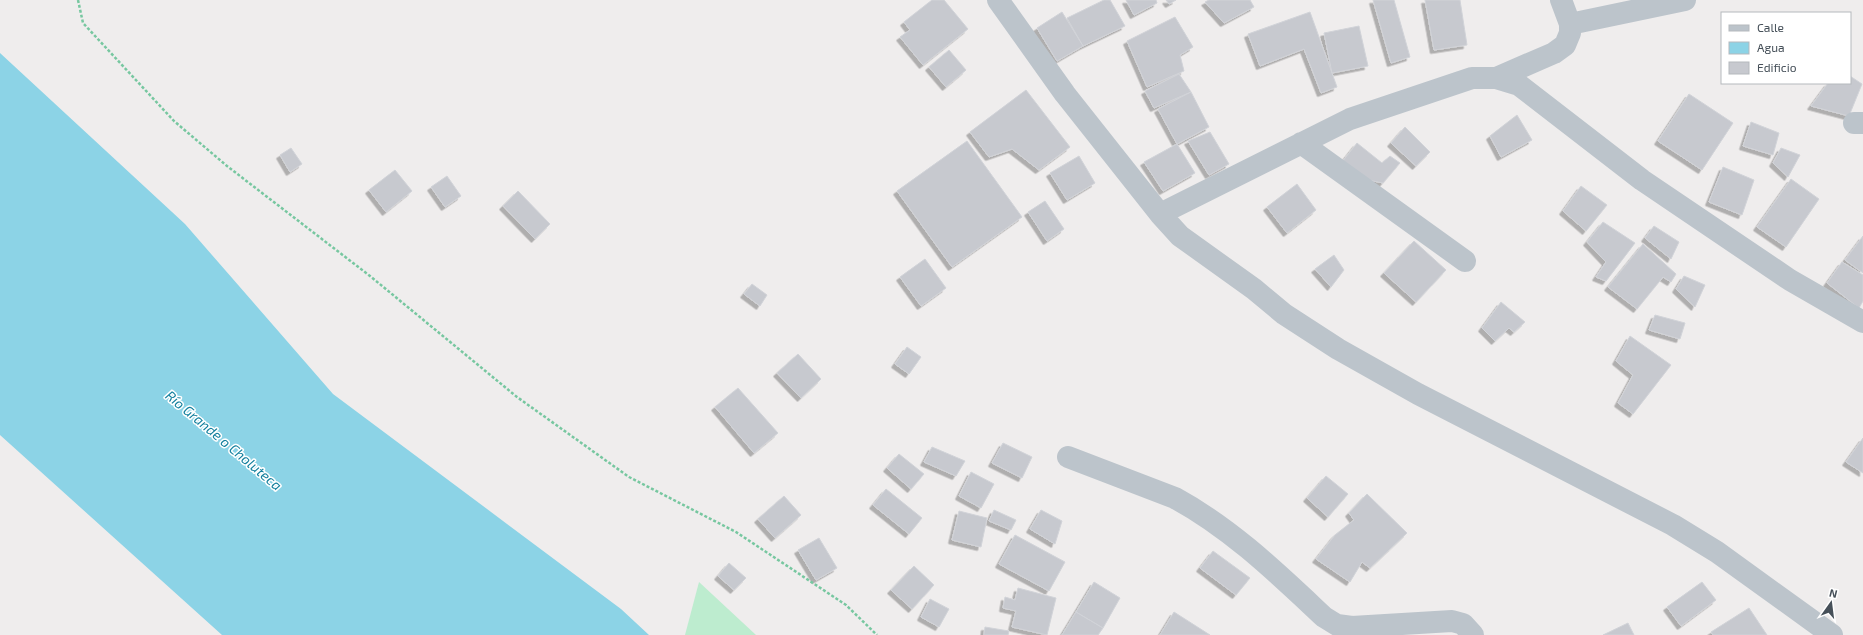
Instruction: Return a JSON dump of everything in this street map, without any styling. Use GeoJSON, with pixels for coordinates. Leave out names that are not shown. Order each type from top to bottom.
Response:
{"type":"FeatureCollection","features":[{"type":"Feature","properties":{"kind":"street"},"geometry":{"type":"LineString","coordinates":[[998,0],[1065,94],[1160,214],[1180,236],[1254,289],[1284,314],[1338,349],[1418,394],[1673,525],[1717,552],[1832,635]]}},
{"type":"Feature","properties":{"kind":"street"},"geometry":{"type":"LineString","coordinates":[[1496,78],[1554,53],[1565,45],[1570,33],[1570,24],[1561,0]]}},
{"type":"Feature","properties":{"kind":"street"},"geometry":{"type":"LineString","coordinates":[[1570,24],[1685,0]]}},
{"type":"Feature","properties":{"kind":"street"},"geometry":{"type":"LineString","coordinates":[[1160,214],[1301,143],[1357,117],[1472,78],[1496,78],[1519,85],[1642,180],[1790,280],[1863,322]]}},
{"type":"Feature","properties":{"kind":"street"},"geometry":{"type":"LineString","coordinates":[[1301,143],[1465,261]]}},
{"type":"Feature","properties":{"kind":"street"},"geometry":{"type":"LineString","coordinates":[[1068,457],[1175,498],[1187,505],[1236,538],[1324,618],[1336,625],[1352,628],[1452,621],[1463,624],[1473,635]]}},
{"type":"Feature","properties":{"kind":"path"},"geometry":{"type":"LineString","coordinates":[[78,0],[83,23],[174,121],[227,166],[370,276],[517,397],[629,477],[736,532],[846,605],[877,635]]}},
{"type":"Feature","properties":{"kind":"green space"},"geometry":{"type":"Polygon","coordinates":[[[699,582],[756,635],[685,635],[699,582]]]}},
{"type":"Feature","properties":{"kind":"water","name":"Río Grande o Choluteca"},"geometry":{"type":"Polygon","coordinates":[[[0,53],[185,224],[333,394],[621,609],[649,635],[222,635],[0,435],[0,53]]]}},
{"type":"Feature","properties":{"kind":"building"},"geometry":{"type":"Polygon","coordinates":[[[932,0],[944,0],[968,29],[923,65],[900,37],[910,30],[904,22],[932,0]]]}},
{"type":"Feature","properties":{"kind":"building"},"geometry":{"type":"Polygon","coordinates":[[[1104,0],[1110,0],[1125,26],[1083,46],[1067,18],[1104,0]]]}},
{"type":"Feature","properties":{"kind":"building"},"geometry":{"type":"Polygon","coordinates":[[[1126,0],[1156,0],[1157,3],[1134,15],[1126,0]]]}},
{"type":"Feature","properties":{"kind":"building"},"geometry":{"type":"Polygon","coordinates":[[[1166,0],[1176,0],[1169,4],[1166,0]]]}},
{"type":"Feature","properties":{"kind":"building"},"geometry":{"type":"Polygon","coordinates":[[[1209,0],[1250,0],[1254,7],[1224,23],[1205,2],[1209,0]]]}},
{"type":"Feature","properties":{"kind":"building"},"geometry":{"type":"Polygon","coordinates":[[[1373,0],[1394,0],[1410,57],[1391,63],[1373,0]]]}},
{"type":"Feature","properties":{"kind":"building"},"geometry":{"type":"Polygon","coordinates":[[[1425,0],[1460,0],[1467,45],[1434,50],[1425,0]]]}},
{"type":"Feature","properties":{"kind":"building"},"geometry":{"type":"Polygon","coordinates":[[[1062,12],[1083,46],[1057,61],[1037,28],[1062,12]]]}},
{"type":"Feature","properties":{"kind":"building"},"geometry":{"type":"Polygon","coordinates":[[[1310,12],[1337,87],[1321,93],[1304,49],[1260,66],[1248,34],[1310,12]]]}},
{"type":"Feature","properties":{"kind":"building"},"geometry":{"type":"Polygon","coordinates":[[[1175,17],[1193,47],[1180,55],[1184,71],[1147,87],[1127,41],[1175,17]]]}},
{"type":"Feature","properties":{"kind":"building"},"geometry":{"type":"Polygon","coordinates":[[[1359,26],[1368,66],[1332,73],[1324,33],[1359,26]]]}},
{"type":"Feature","properties":{"kind":"building"},"geometry":{"type":"Polygon","coordinates":[[[949,50],[966,70],[946,87],[929,67],[949,50]]]}},
{"type":"Feature","properties":{"kind":"building"},"geometry":{"type":"Polygon","coordinates":[[[1179,74],[1191,92],[1154,108],[1145,91],[1179,74]]]}},
{"type":"Feature","properties":{"kind":"building"},"geometry":{"type":"Polygon","coordinates":[[[1851,77],[1862,84],[1849,116],[1811,106],[1827,84],[1851,84],[1851,77]]]}},
{"type":"Feature","properties":{"kind":"building"},"geometry":{"type":"Polygon","coordinates":[[[1026,90],[1070,147],[1039,170],[1012,149],[989,157],[970,132],[1026,90]]]}},
{"type":"Feature","properties":{"kind":"building"},"geometry":{"type":"Polygon","coordinates":[[[1191,92],[1209,127],[1177,144],[1158,109],[1191,92]]]}},
{"type":"Feature","properties":{"kind":"building"},"geometry":{"type":"Polygon","coordinates":[[[1689,94],[1733,123],[1702,170],[1658,141],[1689,94]]]}},
{"type":"Feature","properties":{"kind":"building"},"geometry":{"type":"Polygon","coordinates":[[[1517,115],[1532,140],[1501,157],[1490,136],[1517,115]]]}},
{"type":"Feature","properties":{"kind":"building"},"geometry":{"type":"Polygon","coordinates":[[[1751,122],[1779,133],[1773,155],[1743,146],[1751,122]]]}},
{"type":"Feature","properties":{"kind":"building"},"geometry":{"type":"Polygon","coordinates":[[[1405,127],[1430,152],[1416,166],[1391,143],[1405,127]]]}},
{"type":"Feature","properties":{"kind":"building"},"geometry":{"type":"Polygon","coordinates":[[[1210,132],[1229,164],[1209,175],[1188,141],[1210,132]]]}},
{"type":"Feature","properties":{"kind":"building"},"geometry":{"type":"Polygon","coordinates":[[[967,141],[1022,217],[952,267],[897,191],[967,141]]]}},
{"type":"Feature","properties":{"kind":"building"},"geometry":{"type":"Polygon","coordinates":[[[1357,143],[1382,163],[1390,156],[1400,163],[1383,183],[1354,177],[1342,162],[1357,143]]]}},
{"type":"Feature","properties":{"kind":"building"},"geometry":{"type":"Polygon","coordinates":[[[1177,144],[1195,173],[1163,191],[1144,162],[1177,144]]]}},
{"type":"Feature","properties":{"kind":"building"},"geometry":{"type":"Polygon","coordinates":[[[291,148],[302,164],[290,172],[280,155],[291,148]]]}},
{"type":"Feature","properties":{"kind":"building"},"geometry":{"type":"Polygon","coordinates":[[[1781,148],[1800,155],[1788,177],[1773,163],[1781,148]]]}},
{"type":"Feature","properties":{"kind":"building"},"geometry":{"type":"Polygon","coordinates":[[[1079,156],[1095,183],[1067,200],[1050,173],[1079,156]]]}},
{"type":"Feature","properties":{"kind":"building"},"geometry":{"type":"Polygon","coordinates":[[[1723,167],[1754,180],[1742,215],[1709,202],[1723,167]]]}},
{"type":"Feature","properties":{"kind":"building"},"geometry":{"type":"Polygon","coordinates":[[[395,170],[412,191],[386,212],[369,190],[395,170]]]}},
{"type":"Feature","properties":{"kind":"building"},"geometry":{"type":"Polygon","coordinates":[[[447,176],[461,196],[445,207],[431,187],[447,176]]]}},
{"type":"Feature","properties":{"kind":"building"},"geometry":{"type":"Polygon","coordinates":[[[1791,179],[1819,199],[1786,247],[1757,227],[1791,179]]]}},
{"type":"Feature","properties":{"kind":"building"},"geometry":{"type":"Polygon","coordinates":[[[1297,184],[1316,210],[1287,233],[1267,207],[1297,184]]]}},
{"type":"Feature","properties":{"kind":"building"},"geometry":{"type":"Polygon","coordinates":[[[1581,186],[1607,205],[1586,231],[1563,211],[1581,186]]]}},
{"type":"Feature","properties":{"kind":"building"},"geometry":{"type":"Polygon","coordinates":[[[518,191],[550,224],[535,239],[503,206],[518,191]]]}},
{"type":"Feature","properties":{"kind":"building"},"geometry":{"type":"Polygon","coordinates":[[[1045,201],[1064,229],[1047,241],[1028,212],[1045,201]]]}},
{"type":"Feature","properties":{"kind":"building"},"geometry":{"type":"Polygon","coordinates":[[[1603,222],[1635,243],[1606,281],[1596,277],[1606,262],[1587,242],[1603,222]]]}},
{"type":"Feature","properties":{"kind":"building"},"geometry":{"type":"Polygon","coordinates":[[[1654,226],[1679,242],[1671,259],[1645,238],[1654,226]]]}},
{"type":"Feature","properties":{"kind":"building"},"geometry":{"type":"Polygon","coordinates":[[[1863,236],[1863,273],[1845,260],[1863,236]]]}},
{"type":"Feature","properties":{"kind":"building"},"geometry":{"type":"Polygon","coordinates":[[[1414,241],[1446,270],[1416,302],[1384,273],[1414,241]]]}},
{"type":"Feature","properties":{"kind":"building"},"geometry":{"type":"Polygon","coordinates":[[[1643,244],[1676,274],[1671,282],[1663,277],[1637,309],[1608,287],[1643,244]]]}},
{"type":"Feature","properties":{"kind":"building"},"geometry":{"type":"Polygon","coordinates":[[[1334,255],[1344,270],[1331,287],[1315,269],[1334,255]]]}},
{"type":"Feature","properties":{"kind":"building"},"geometry":{"type":"Polygon","coordinates":[[[925,259],[946,288],[921,306],[900,277],[925,259]]]}},
{"type":"Feature","properties":{"kind":"building"},"geometry":{"type":"Polygon","coordinates":[[[1842,262],[1863,275],[1863,301],[1859,308],[1827,283],[1842,262]]]}},
{"type":"Feature","properties":{"kind":"building"},"geometry":{"type":"Polygon","coordinates":[[[1684,276],[1705,285],[1695,307],[1676,289],[1684,276]]]}},
{"type":"Feature","properties":{"kind":"building"},"geometry":{"type":"Polygon","coordinates":[[[752,284],[767,295],[760,306],[744,294],[752,284]]]}},
{"type":"Feature","properties":{"kind":"building"},"geometry":{"type":"Polygon","coordinates":[[[1501,302],[1525,322],[1514,332],[1509,328],[1495,341],[1482,328],[1501,302]]]}},
{"type":"Feature","properties":{"kind":"building"},"geometry":{"type":"Polygon","coordinates":[[[1655,315],[1685,323],[1680,339],[1649,330],[1655,315]]]}},
{"type":"Feature","properties":{"kind":"building"},"geometry":{"type":"Polygon","coordinates":[[[1630,336],[1671,365],[1633,414],[1618,403],[1633,375],[1616,361],[1630,336]]]}},
{"type":"Feature","properties":{"kind":"building"},"geometry":{"type":"Polygon","coordinates":[[[907,347],[921,357],[909,374],[895,364],[907,347]]]}},
{"type":"Feature","properties":{"kind":"building"},"geometry":{"type":"Polygon","coordinates":[[[798,354],[821,379],[801,398],[777,373],[798,354]]]}},
{"type":"Feature","properties":{"kind":"building"},"geometry":{"type":"Polygon","coordinates":[[[738,388],[778,433],[754,453],[715,407],[738,388]]]}},
{"type":"Feature","properties":{"kind":"building"},"geometry":{"type":"Polygon","coordinates":[[[1863,438],[1863,473],[1846,462],[1863,438]]]}},
{"type":"Feature","properties":{"kind":"building"},"geometry":{"type":"Polygon","coordinates":[[[1003,443],[1032,457],[1022,478],[992,463],[1003,443]]]}},
{"type":"Feature","properties":{"kind":"building"},"geometry":{"type":"Polygon","coordinates":[[[932,447],[965,461],[956,476],[924,462],[932,447]]]}},
{"type":"Feature","properties":{"kind":"building"},"geometry":{"type":"Polygon","coordinates":[[[899,454],[924,474],[911,489],[887,468],[899,454]]]}},
{"type":"Feature","properties":{"kind":"building"},"geometry":{"type":"Polygon","coordinates":[[[971,472],[994,484],[981,508],[959,496],[971,472]]]}},
{"type":"Feature","properties":{"kind":"building"},"geometry":{"type":"Polygon","coordinates":[[[1326,476],[1348,494],[1328,517],[1307,498],[1326,476]]]}},
{"type":"Feature","properties":{"kind":"building"},"geometry":{"type":"Polygon","coordinates":[[[886,489],[922,518],[909,534],[873,505],[886,489]]]}},
{"type":"Feature","properties":{"kind":"building"},"geometry":{"type":"Polygon","coordinates":[[[1367,494],[1407,533],[1370,568],[1362,562],[1350,582],[1316,559],[1335,535],[1354,520],[1349,513],[1367,494]]]}},
{"type":"Feature","properties":{"kind":"building"},"geometry":{"type":"Polygon","coordinates":[[[784,496],[801,515],[775,538],[758,519],[784,496]]]}},
{"type":"Feature","properties":{"kind":"building"},"geometry":{"type":"Polygon","coordinates":[[[994,510],[1016,520],[1011,530],[989,521],[994,510]]]}},
{"type":"Feature","properties":{"kind":"building"},"geometry":{"type":"Polygon","coordinates":[[[1041,510],[1062,521],[1055,544],[1030,529],[1041,510]]]}},
{"type":"Feature","properties":{"kind":"building"},"geometry":{"type":"Polygon","coordinates":[[[959,511],[987,518],[981,547],[952,540],[959,511]]]}},
{"type":"Feature","properties":{"kind":"building"},"geometry":{"type":"Polygon","coordinates":[[[1015,535],[1065,562],[1049,591],[999,564],[1015,535]]]}},
{"type":"Feature","properties":{"kind":"building"},"geometry":{"type":"Polygon","coordinates":[[[819,538],[837,568],[816,580],[798,550],[819,538]]]}},
{"type":"Feature","properties":{"kind":"building"},"geometry":{"type":"Polygon","coordinates":[[[1213,551],[1250,578],[1236,595],[1200,568],[1213,551]]]}},
{"type":"Feature","properties":{"kind":"building"},"geometry":{"type":"Polygon","coordinates":[[[729,563],[746,578],[734,590],[718,576],[729,563]]]}},
{"type":"Feature","properties":{"kind":"building"},"geometry":{"type":"Polygon","coordinates":[[[914,566],[934,585],[912,609],[891,590],[914,566]]]}},
{"type":"Feature","properties":{"kind":"building"},"geometry":{"type":"Polygon","coordinates":[[[1094,582],[1120,598],[1103,628],[1076,612],[1094,582]]]}},
{"type":"Feature","properties":{"kind":"building"},"geometry":{"type":"Polygon","coordinates":[[[1702,582],[1716,600],[1681,626],[1667,607],[1702,582]]]}},
{"type":"Feature","properties":{"kind":"building"},"geometry":{"type":"Polygon","coordinates":[[[1018,588],[1056,598],[1047,635],[1012,627],[1016,611],[1003,608],[1005,597],[1015,600],[1018,588]]]}},
{"type":"Feature","properties":{"kind":"building"},"geometry":{"type":"Polygon","coordinates":[[[930,599],[949,609],[939,627],[921,617],[930,599]]]}},
{"type":"Feature","properties":{"kind":"building"},"geometry":{"type":"Polygon","coordinates":[[[1749,608],[1767,635],[1713,635],[1711,632],[1749,608]]]}},
{"type":"Feature","properties":{"kind":"building"},"geometry":{"type":"Polygon","coordinates":[[[1076,612],[1103,628],[1098,635],[1062,635],[1076,612]]]}},
{"type":"Feature","properties":{"kind":"building"},"geometry":{"type":"Polygon","coordinates":[[[1174,612],[1210,635],[1160,635],[1174,612]]]}},
{"type":"Feature","properties":{"kind":"building"},"geometry":{"type":"Polygon","coordinates":[[[1628,623],[1634,635],[1603,635],[1628,623]]]}},
{"type":"Feature","properties":{"kind":"building"},"geometry":{"type":"Polygon","coordinates":[[[985,627],[1009,631],[1008,635],[984,635],[985,627]]]}}]}
